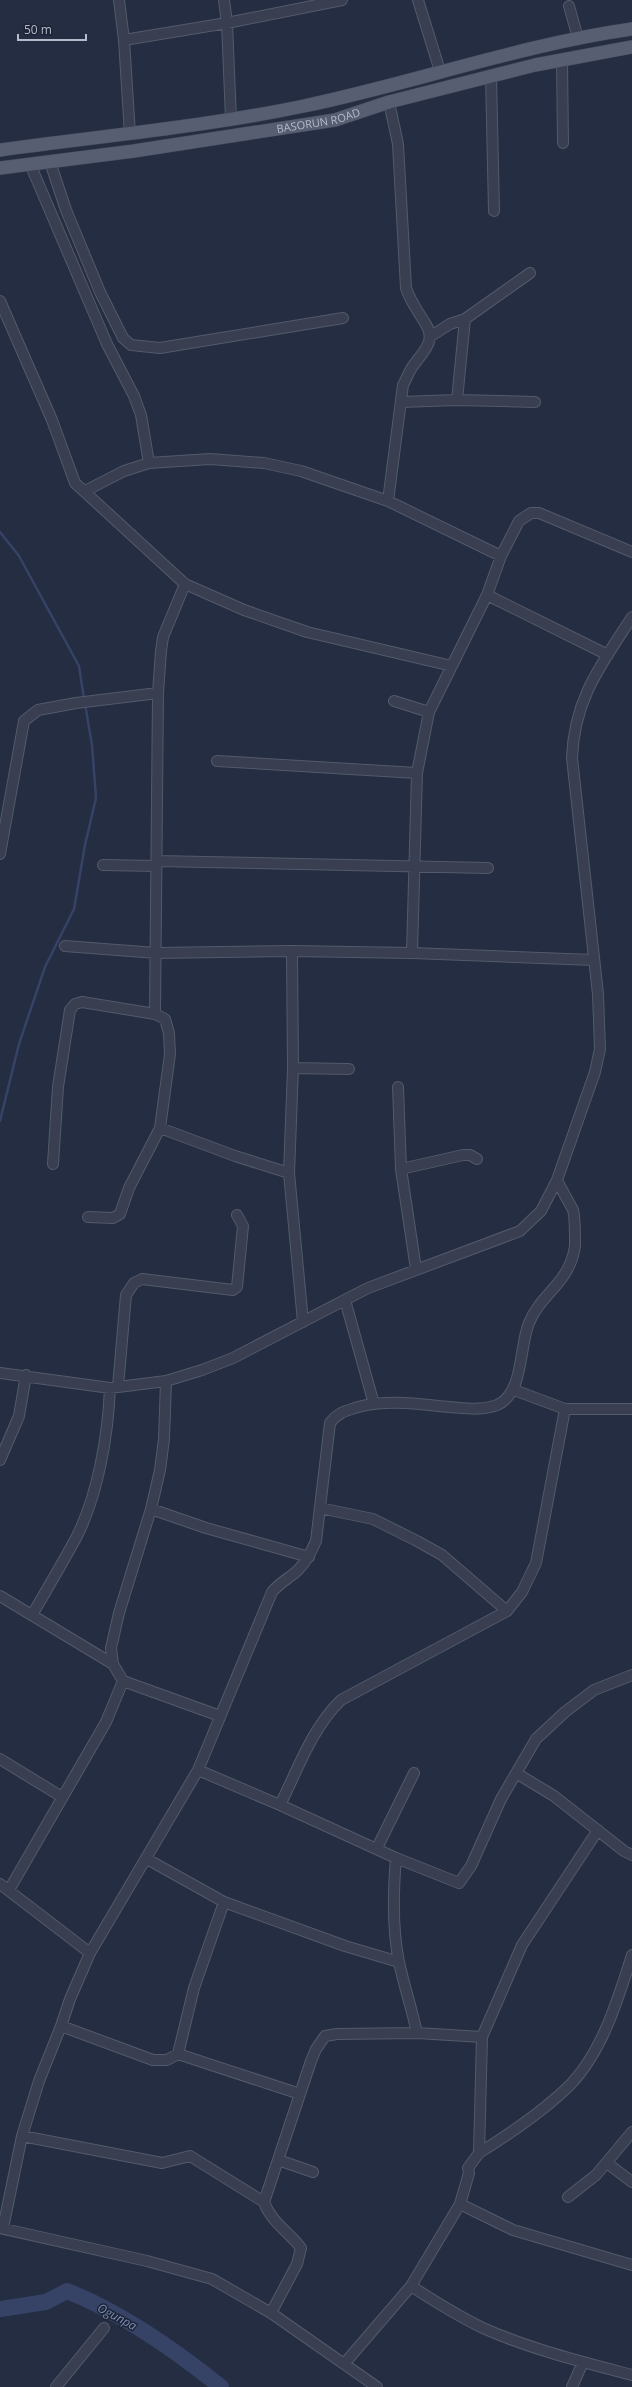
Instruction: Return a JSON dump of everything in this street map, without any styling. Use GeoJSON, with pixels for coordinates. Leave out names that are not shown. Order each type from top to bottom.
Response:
{"type":"FeatureCollection","features":[{"type":"Feature","properties":{"kind":"main road","name":"BASORUN ROAD"},"geometry":{"type":"LineString","coordinates":[[0,150],[130,134],[305,106],[530,48],[632,29]]}},
{"type":"Feature","properties":{"kind":"main road","name":"BASORUN ROAD"},"geometry":{"type":"LineString","coordinates":[[0,168],[335,120],[389,102],[535,65],[632,47]]}},
{"type":"Feature","properties":{"kind":"main road"},"geometry":{"type":"LineString","coordinates":[[530,48],[535,65]]}},
{"type":"Feature","properties":{"kind":"street"},"geometry":{"type":"LineString","coordinates":[[119,0],[124,40],[130,134]]}},
{"type":"Feature","properties":{"kind":"street"},"geometry":{"type":"LineString","coordinates":[[224,0],[227,23],[231,119]]}},
{"type":"Feature","properties":{"kind":"street"},"geometry":{"type":"LineString","coordinates":[[124,40],[227,23],[320,2],[342,0]]}},
{"type":"Feature","properties":{"kind":"street"},"geometry":{"type":"LineString","coordinates":[[418,0],[440,71]]}},
{"type":"Feature","properties":{"kind":"street"},"geometry":{"type":"LineString","coordinates":[[570,6],[578,38]]}},
{"type":"Feature","properties":{"kind":"street"},"geometry":{"type":"LineString","coordinates":[[562,60],[563,143]]}},
{"type":"Feature","properties":{"kind":"street"},"geometry":{"type":"LineString","coordinates":[[491,76],[494,211]]}},
{"type":"Feature","properties":{"kind":"street"},"geometry":{"type":"LineString","coordinates":[[388,501],[403,385],[411,369],[429,344],[431,336],[427,325],[408,297],[406,288],[398,144],[389,102]]}},
{"type":"Feature","properties":{"kind":"street"},"geometry":{"type":"LineString","coordinates":[[50,162],[66,210],[100,292],[123,338],[131,345],[143,348],[160,348],[342,318]]}},
{"type":"Feature","properties":{"kind":"street"},"geometry":{"type":"LineString","coordinates":[[30,164],[107,344],[134,396],[141,415],[149,463]]}},
{"type":"Feature","properties":{"kind":"street"},"geometry":{"type":"LineString","coordinates":[[431,336],[450,324],[465,319],[530,273]]}},
{"type":"Feature","properties":{"kind":"street"},"geometry":{"type":"LineString","coordinates":[[0,301],[52,420],[75,483],[185,584],[250,612],[307,632],[452,666]]}},
{"type":"Feature","properties":{"kind":"street"},"geometry":{"type":"LineString","coordinates":[[457,400],[465,319]]}},
{"type":"Feature","properties":{"kind":"street"},"geometry":{"type":"LineString","coordinates":[[401,402],[457,400],[535,402]]}},
{"type":"Feature","properties":{"kind":"street"},"geometry":{"type":"LineString","coordinates":[[85,491],[124,471],[149,463],[210,459],[264,463],[300,471],[388,501],[501,556]]}},
{"type":"Feature","properties":{"kind":"street"},"geometry":{"type":"LineString","coordinates":[[412,953],[416,867],[417,773],[429,712],[487,595],[501,556],[519,521],[531,513],[539,512],[632,552]]}},
{"type":"Feature","properties":{"kind":"street"},"geometry":{"type":"LineString","coordinates":[[155,1014],[158,693],[163,637],[185,584]]}},
{"type":"Feature","properties":{"kind":"street"},"geometry":{"type":"LineString","coordinates":[[487,595],[608,655]]}},
{"type":"Feature","properties":{"kind":"street"},"geometry":{"type":"LineString","coordinates":[[0,1373],[114,1387],[166,1381],[234,1358],[368,1288],[416,1269],[472,1251],[520,1232],[541,1211],[557,1180],[595,1072],[600,1049],[594,960],[572,758],[574,728],[587,690],[632,617]]}},
{"type":"Feature","properties":{"kind":"street"},"geometry":{"type":"LineString","coordinates":[[0,854],[24,721],[38,710],[76,703],[158,693]]}},
{"type":"Feature","properties":{"kind":"street"},"geometry":{"type":"LineString","coordinates":[[394,701],[429,712]]}},
{"type":"Feature","properties":{"kind":"street"},"geometry":{"type":"LineString","coordinates":[[217,761],[417,773]]}},
{"type":"Feature","properties":{"kind":"street"},"geometry":{"type":"LineString","coordinates":[[103,865],[156,864],[488,868]]}},
{"type":"Feature","properties":{"kind":"street"},"geometry":{"type":"LineString","coordinates":[[65,946],[156,953],[292,951],[412,953],[594,960]]}},
{"type":"Feature","properties":{"kind":"street"},"geometry":{"type":"LineString","coordinates":[[292,951],[293,1068],[289,1173],[303,1322]]}},
{"type":"Feature","properties":{"kind":"street"},"geometry":{"type":"LineString","coordinates":[[52,1164],[58,1087],[70,1010],[75,1004],[82,1002],[155,1014],[165,1019],[168,1025],[170,1054],[160,1128],[129,1188],[120,1214],[113,1218],[88,1217]]}},
{"type":"Feature","properties":{"kind":"street"},"geometry":{"type":"LineString","coordinates":[[293,1068],[349,1070]]}},
{"type":"Feature","properties":{"kind":"street"},"geometry":{"type":"LineString","coordinates":[[398,1087],[401,1169],[416,1269]]}},
{"type":"Feature","properties":{"kind":"street"},"geometry":{"type":"LineString","coordinates":[[160,1128],[235,1156],[289,1173]]}},
{"type":"Feature","properties":{"kind":"street"},"geometry":{"type":"LineString","coordinates":[[401,1169],[463,1155],[470,1155],[477,1159]]}},
{"type":"Feature","properties":{"kind":"street"},"geometry":{"type":"LineString","coordinates":[[377,2387],[271,2313],[212,2279],[147,2261],[2,2228],[22,2136],[38,2081],[61,2026],[70,1998],[90,1953],[147,1859],[198,1770],[220,1716],[249,1652],[272,1592],[279,1583],[298,1571],[309,1558],[316,1541],[330,1423],[341,1412],[374,1404],[396,1402],[478,1408],[498,1405],[514,1390],[529,1324],[544,1298],[561,1282],[575,1246],[573,1211],[564,1198],[557,1180]]}},
{"type":"Feature","properties":{"kind":"street"},"geometry":{"type":"LineString","coordinates":[[32,1615],[77,1537],[87,1510],[103,1454],[114,1387],[126,1295],[129,1289],[142,1279],[233,1290],[237,1286],[243,1226],[237,1215]]}},
{"type":"Feature","properties":{"kind":"street"},"geometry":{"type":"LineString","coordinates":[[345,1300],[374,1404]]}},
{"type":"Feature","properties":{"kind":"street"},"geometry":{"type":"LineString","coordinates":[[0,1460],[19,1416],[26,1375]]}},
{"type":"Feature","properties":{"kind":"street"},"geometry":{"type":"LineString","coordinates":[[166,1381],[164,1439],[150,1509],[118,1613],[111,1648],[113,1664],[123,1681],[220,1716]]}},
{"type":"Feature","properties":{"kind":"street"},"geometry":{"type":"LineString","coordinates":[[514,1390],[565,1409],[632,1409]]}},
{"type":"Feature","properties":{"kind":"street"},"geometry":{"type":"LineString","coordinates":[[280,1804],[315,1734],[327,1714],[341,1700],[507,1611],[522,1592],[536,1563],[565,1409]]}},
{"type":"Feature","properties":{"kind":"street"},"geometry":{"type":"LineString","coordinates":[[320,1508],[373,1519],[430,1548],[464,1572],[507,1611]]}},
{"type":"Feature","properties":{"kind":"street"},"geometry":{"type":"LineString","coordinates":[[150,1509],[213,1530],[309,1558]]}},
{"type":"Feature","properties":{"kind":"street"},"geometry":{"type":"LineString","coordinates":[[0,1596],[113,1664]]}},
{"type":"Feature","properties":{"kind":"street"},"geometry":{"type":"LineString","coordinates":[[198,1770],[280,1804],[396,1858],[454,1883],[459,1883],[471,1866],[501,1799],[536,1739],[565,1712],[594,1690],[632,1675]]}},
{"type":"Feature","properties":{"kind":"street"},"geometry":{"type":"LineString","coordinates":[[9,1890],[106,1722],[123,1681]]}},
{"type":"Feature","properties":{"kind":"street"},"geometry":{"type":"LineString","coordinates":[[0,1759],[62,1797]]}},
{"type":"Feature","properties":{"kind":"street"},"geometry":{"type":"LineString","coordinates":[[377,1848],[414,1773]]}},
{"type":"Feature","properties":{"kind":"street"},"geometry":{"type":"LineString","coordinates":[[516,1773],[554,1796],[632,1855]]}},
{"type":"Feature","properties":{"kind":"street"},"geometry":{"type":"LineString","coordinates":[[479,2153],[482,2037],[522,1945],[598,1830]]}},
{"type":"Feature","properties":{"kind":"street"},"geometry":{"type":"LineString","coordinates":[[396,1858],[394,1889],[395,1935],[399,1962],[417,2033]]}},
{"type":"Feature","properties":{"kind":"street"},"geometry":{"type":"LineString","coordinates":[[147,1859],[224,1902],[345,1946],[399,1962]]}},
{"type":"Feature","properties":{"kind":"street"},"geometry":{"type":"LineString","coordinates":[[0,1884],[90,1953]]}},
{"type":"Feature","properties":{"kind":"street"},"geometry":{"type":"LineString","coordinates":[[178,2054],[194,1988],[224,1902]]}},
{"type":"Feature","properties":{"kind":"street"},"geometry":{"type":"LineString","coordinates":[[344,2364],[411,2286],[460,2204],[469,2173],[468,2168],[479,2153],[520,2127],[572,2083],[604,2033],[632,1955]]}},
{"type":"Feature","properties":{"kind":"street"},"geometry":{"type":"LineString","coordinates":[[61,2026],[153,2060],[167,2060],[178,2054],[300,2094]]}},
{"type":"Feature","properties":{"kind":"street"},"geometry":{"type":"LineString","coordinates":[[271,2313],[297,2264],[301,2248],[292,2235],[267,2212],[264,2202],[316,2049],[325,2036],[337,2034],[417,2033],[482,2037]]}},
{"type":"Feature","properties":{"kind":"street"},"geometry":{"type":"LineString","coordinates":[[568,2197],[586,2184],[607,2163],[632,2132]]}},
{"type":"Feature","properties":{"kind":"street"},"geometry":{"type":"LineString","coordinates":[[22,2136],[162,2163],[190,2156],[264,2202]]}},
{"type":"Feature","properties":{"kind":"street"},"geometry":{"type":"LineString","coordinates":[[278,2160],[313,2172]]}},
{"type":"Feature","properties":{"kind":"street"},"geometry":{"type":"LineString","coordinates":[[607,2163],[632,2182]]}},
{"type":"Feature","properties":{"kind":"street"},"geometry":{"type":"LineString","coordinates":[[460,2204],[513,2230],[632,2265]]}},
{"type":"Feature","properties":{"kind":"street"},"geometry":{"type":"LineString","coordinates":[[411,2286],[482,2327],[504,2337],[583,2362],[632,2375]]}},
{"type":"Feature","properties":{"kind":"street"},"geometry":{"type":"LineString","coordinates":[[56,2387],[104,2328]]}},
{"type":"Feature","properties":{"kind":"street"},"geometry":{"type":"LineString","coordinates":[[572,2387],[583,2362]]}},
{"type":"Feature","properties":{"kind":"waterway"},"geometry":{"type":"LineString","coordinates":[[0,532],[19,556],[79,666],[84,699]]}},
{"type":"Feature","properties":{"kind":"waterway"},"geometry":{"type":"LineString","coordinates":[[0,1121],[19,1044],[45,967],[74,909],[85,845],[96,798],[92,745],[85,704]]}},
{"type":"Feature","properties":{"kind":"waterway","name":"Ogunpa"},"geometry":{"type":"LineString","coordinates":[[0,2309],[46,2302],[67,2291],[108,2310],[148,2333],[221,2387]]}}]}
